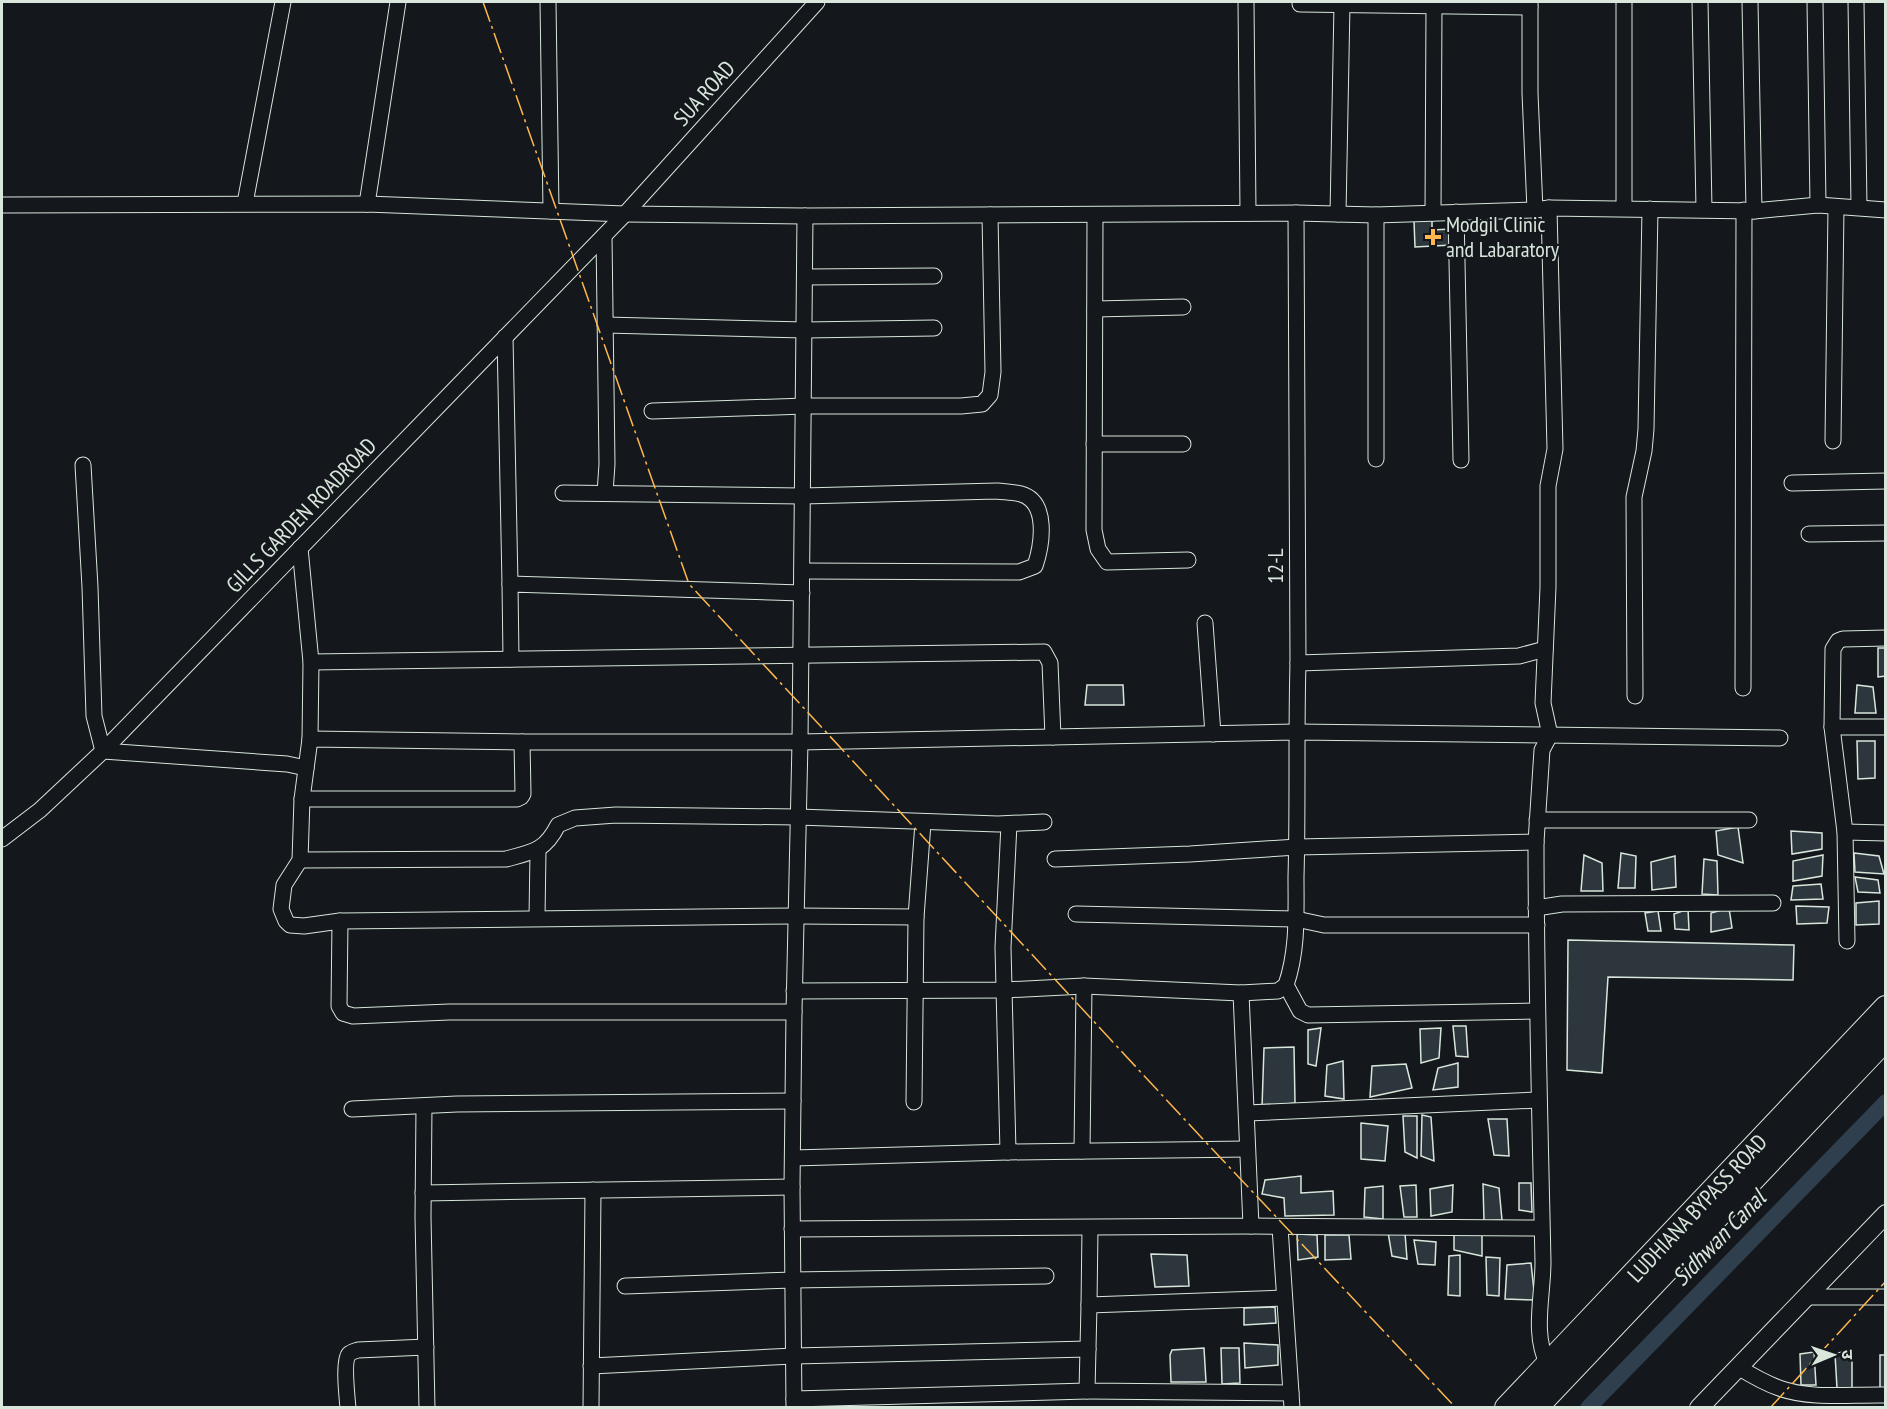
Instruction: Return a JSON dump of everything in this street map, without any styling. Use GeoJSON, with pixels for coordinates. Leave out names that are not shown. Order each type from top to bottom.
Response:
{"type":"FeatureCollection","features":[{"type":"Feature","properties":{"kind":"highway","name":"LUDHIANA BYPASS ROAD"},"geometry":{"type":"LineString","coordinates":[[1507,1407],[1886,1008]]}},
{"type":"Feature","properties":{"kind":"highway","name":"LUDHIANA BYPASS ROAD"},"geometry":{"type":"LineString","coordinates":[[1535,1407],[1886,1038]]}},
{"type":"Feature","properties":{"kind":"street"},"geometry":{"type":"LineString","coordinates":[[244,203],[283,2]]}},
{"type":"Feature","properties":{"kind":"street"},"geometry":{"type":"LineString","coordinates":[[367,204],[398,2]]}},
{"type":"Feature","properties":{"kind":"street"},"geometry":{"type":"LineString","coordinates":[[548,2],[551,211]]}},
{"type":"Feature","properties":{"kind":"street","name":"SUA ROAD"},"geometry":{"type":"LineString","coordinates":[[625,214],[816,2]]}},
{"type":"Feature","properties":{"kind":"street"},"geometry":{"type":"LineString","coordinates":[[1246,2],[1248,213]]}},
{"type":"Feature","properties":{"kind":"street"},"geometry":{"type":"LineString","coordinates":[[1624,2],[1624,208]]}},
{"type":"Feature","properties":{"kind":"street"},"geometry":{"type":"LineString","coordinates":[[1700,2],[1704,209]]}},
{"type":"Feature","properties":{"kind":"street"},"geometry":{"type":"LineString","coordinates":[[1743,688],[1750,2]]}},
{"type":"Feature","properties":{"kind":"street"},"geometry":{"type":"LineString","coordinates":[[1815,2],[1818,206]]}},
{"type":"Feature","properties":{"kind":"street"},"geometry":{"type":"LineString","coordinates":[[1856,2],[1859,207]]}},
{"type":"Feature","properties":{"kind":"street"},"geometry":{"type":"LineString","coordinates":[[1300,4],[1434,6],[1530,4],[1530,93],[1542,209],[1555,440],[1548,486],[1543,703],[1550,735],[1542,750],[1536,842],[1536,1011],[1543,1264],[1540,1340],[1542,1353],[1548,1365]]}},
{"type":"Feature","properties":{"kind":"street"},"geometry":{"type":"LineString","coordinates":[[1338,214],[1342,4]]}},
{"type":"Feature","properties":{"kind":"street"},"geometry":{"type":"LineString","coordinates":[[1433,213],[1434,6]]}},
{"type":"Feature","properties":{"kind":"street"},"geometry":{"type":"LineString","coordinates":[[2,205],[367,204],[625,214],[805,216],[1377,214],[1624,208],[1749,210],[1818,206],[1886,210]]}},
{"type":"Feature","properties":{"kind":"street"},"geometry":{"type":"LineString","coordinates":[[1833,441],[1836,207]]}},
{"type":"Feature","properties":{"kind":"street"},"geometry":{"type":"LineString","coordinates":[[1635,696],[1634,496],[1644,451],[1646,429],[1650,208]]}},
{"type":"Feature","properties":{"kind":"street","name":"12-L"},"geometry":{"type":"LineString","coordinates":[[1286,985],[1294,956],[1297,847],[1296,213]]}},
{"type":"Feature","properties":{"kind":"street"},"geometry":{"type":"LineString","coordinates":[[1456,213],[1461,460]]}},
{"type":"Feature","properties":{"kind":"street","name":"GILLS GARDEN ROADROAD"},"geometry":{"type":"LineString","coordinates":[[2,840],[40,810],[103,751],[625,214]]}},
{"type":"Feature","properties":{"kind":"street"},"geometry":{"type":"LineString","coordinates":[[1095,214],[1094,530],[1098,549],[1107,562],[1188,560]]}},
{"type":"Feature","properties":{"kind":"street"},"geometry":{"type":"LineString","coordinates":[[1376,459],[1377,214]]}},
{"type":"Feature","properties":{"kind":"street"},"geometry":{"type":"LineString","coordinates":[[652,411],[982,404],[990,395],[993,372],[990,215]]}},
{"type":"Feature","properties":{"kind":"street"},"geometry":{"type":"LineString","coordinates":[[805,216],[805,406],[792,1187],[794,1403],[1087,1391],[1292,1400],[1280,1227]]}},
{"type":"Feature","properties":{"kind":"street"},"geometry":{"type":"LineString","coordinates":[[604,236],[605,493]]}},
{"type":"Feature","properties":{"kind":"street"},"geometry":{"type":"LineString","coordinates":[[805,277],[934,276]]}},
{"type":"Feature","properties":{"kind":"street"},"geometry":{"type":"LineString","coordinates":[[1095,309],[1183,307]]}},
{"type":"Feature","properties":{"kind":"street"},"geometry":{"type":"LineString","coordinates":[[605,325],[805,330],[934,328]]}},
{"type":"Feature","properties":{"kind":"street"},"geometry":{"type":"LineString","coordinates":[[505,338],[511,659]]}},
{"type":"Feature","properties":{"kind":"street"},"geometry":{"type":"LineString","coordinates":[[1094,444],[1183,444]]}},
{"type":"Feature","properties":{"kind":"street"},"geometry":{"type":"LineString","coordinates":[[82,465],[90,587],[94,716],[103,751],[286,764],[306,768]]}},
{"type":"Feature","properties":{"kind":"street"},"geometry":{"type":"LineString","coordinates":[[1792,483],[1886,480]]}},
{"type":"Feature","properties":{"kind":"street"},"geometry":{"type":"LineString","coordinates":[[563,493],[803,496],[996,491],[1023,494],[1036,504],[1041,521],[1041,549],[1035,566],[1019,572],[802,571]]}},
{"type":"Feature","properties":{"kind":"street"},"geometry":{"type":"LineString","coordinates":[[1809,534],[1886,533]]}},
{"type":"Feature","properties":{"kind":"street"},"geometry":{"type":"LineString","coordinates":[[300,548],[311,662],[310,740],[302,799],[300,860],[284,885],[281,909],[290,925],[304,926],[340,921],[537,918],[916,917]]}},
{"type":"Feature","properties":{"kind":"street"},"geometry":{"type":"LineString","coordinates":[[510,585],[802,593]]}},
{"type":"Feature","properties":{"kind":"street"},"geometry":{"type":"LineString","coordinates":[[1204,622],[1213,734]]}},
{"type":"Feature","properties":{"kind":"street"},"geometry":{"type":"LineString","coordinates":[[1847,941],[1845,832],[1832,727],[1834,645],[1843,639],[1886,638]]}},
{"type":"Feature","properties":{"kind":"street"},"geometry":{"type":"LineString","coordinates":[[1298,663],[1519,656],[1545,650]]}},
{"type":"Feature","properties":{"kind":"street"},"geometry":{"type":"LineString","coordinates":[[311,662],[1044,652],[1050,663],[1053,737]]}},
{"type":"Feature","properties":{"kind":"street"},"geometry":{"type":"LineString","coordinates":[[1832,727],[1886,727]]}},
{"type":"Feature","properties":{"kind":"street"},"geometry":{"type":"LineString","coordinates":[[310,740],[800,742],[1296,732],[1780,738]]}},
{"type":"Feature","properties":{"kind":"street"},"geometry":{"type":"LineString","coordinates":[[302,799],[517,799],[523,794],[522,742]]}},
{"type":"Feature","properties":{"kind":"street"},"geometry":{"type":"LineString","coordinates":[[300,860],[506,859],[538,851],[552,837],[558,825],[575,818],[616,815],[798,817],[923,823],[1044,822]]}},
{"type":"Feature","properties":{"kind":"street"},"geometry":{"type":"LineString","coordinates":[[1537,820],[1749,820]]}},
{"type":"Feature","properties":{"kind":"street"},"geometry":{"type":"LineString","coordinates":[[914,1102],[916,917],[923,823]]}},
{"type":"Feature","properties":{"kind":"street"},"geometry":{"type":"LineString","coordinates":[[1008,1152],[1003,947],[1009,824]]}},
{"type":"Feature","properties":{"kind":"street"},"geometry":{"type":"LineString","coordinates":[[1845,832],[1886,833]]}},
{"type":"Feature","properties":{"kind":"street"},"geometry":{"type":"LineString","coordinates":[[1055,859],[1297,847],[1536,842]]}},
{"type":"Feature","properties":{"kind":"street"},"geometry":{"type":"LineString","coordinates":[[537,918],[538,851]]}},
{"type":"Feature","properties":{"kind":"street"},"geometry":{"type":"LineString","coordinates":[[1536,908],[1562,904],[1773,903]]}},
{"type":"Feature","properties":{"kind":"street"},"geometry":{"type":"LineString","coordinates":[[1076,915],[1296,919],[1324,925],[1537,925]]}},
{"type":"Feature","properties":{"kind":"street"},"geometry":{"type":"LineString","coordinates":[[340,921],[339,1006],[343,1013],[352,1016],[430,1012],[794,1012]]}},
{"type":"Feature","properties":{"kind":"street"},"geometry":{"type":"LineString","coordinates":[[794,991],[1004,990],[1084,986],[1241,993],[1278,990],[1286,985],[1300,1011],[1308,1015],[1536,1011]]}},
{"type":"Feature","properties":{"kind":"street"},"geometry":{"type":"LineString","coordinates":[[1082,1151],[1084,986]]}},
{"type":"Feature","properties":{"kind":"street"},"geometry":{"type":"LineString","coordinates":[[1241,993],[1251,1226]]}},
{"type":"Feature","properties":{"kind":"street"},"geometry":{"type":"LineString","coordinates":[[1247,1113],[1538,1100]]}},
{"type":"Feature","properties":{"kind":"street"},"geometry":{"type":"LineString","coordinates":[[352,1109],[457,1104],[793,1101]]}},
{"type":"Feature","properties":{"kind":"street"},"geometry":{"type":"LineString","coordinates":[[424,1106],[423,1193],[427,1407]]}},
{"type":"Feature","properties":{"kind":"street"},"geometry":{"type":"LineString","coordinates":[[794,1158],[1247,1149]]}},
{"type":"Feature","properties":{"kind":"street"},"geometry":{"type":"LineString","coordinates":[[423,1193],[792,1187]]}},
{"type":"Feature","properties":{"kind":"street"},"geometry":{"type":"LineString","coordinates":[[591,1407],[593,1190]]}},
{"type":"Feature","properties":{"kind":"street"},"geometry":{"type":"LineString","coordinates":[[1699,1407],[1886,1214]]}},
{"type":"Feature","properties":{"kind":"street"},"geometry":{"type":"LineString","coordinates":[[792,1229],[1251,1226],[1541,1228]]}},
{"type":"Feature","properties":{"kind":"street"},"geometry":{"type":"LineString","coordinates":[[1087,1391],[1090,1228]]}},
{"type":"Feature","properties":{"kind":"street"},"geometry":{"type":"LineString","coordinates":[[625,1286],[793,1280],[1046,1276]]}},
{"type":"Feature","properties":{"kind":"street"},"geometry":{"type":"LineString","coordinates":[[1806,1297],[1886,1297]]}},
{"type":"Feature","properties":{"kind":"street"},"geometry":{"type":"LineString","coordinates":[[1089,1305],[1284,1298]]}},
{"type":"Feature","properties":{"kind":"street"},"geometry":{"type":"LineString","coordinates":[[348,1407],[346,1370],[350,1353],[358,1350],[426,1347]]}},
{"type":"Feature","properties":{"kind":"street"},"geometry":{"type":"LineString","coordinates":[[591,1366],[794,1356],[1088,1348]]}},
{"type":"Feature","properties":{"kind":"street"},"geometry":{"type":"LineString","coordinates":[[1738,1367],[1768,1384],[1793,1392],[1886,1395]]}},
{"type":"Feature","properties":{"kind":"building"},"geometry":{"type":"Polygon","coordinates":[[[1432,220],[1432,230],[1451,229],[1452,245],[1415,247],[1414,221],[1432,220]]]}},
{"type":"Feature","properties":{"kind":"building"},"geometry":{"type":"Polygon","coordinates":[[[1878,648],[1886,648],[1886,676],[1878,677],[1878,648]]]}},
{"type":"Feature","properties":{"kind":"building"},"geometry":{"type":"Polygon","coordinates":[[[1087,685],[1123,685],[1124,705],[1085,705],[1087,685]]]}},
{"type":"Feature","properties":{"kind":"building"},"geometry":{"type":"Polygon","coordinates":[[[1857,685],[1873,687],[1876,713],[1855,713],[1857,685]]]}},
{"type":"Feature","properties":{"kind":"building"},"geometry":{"type":"Polygon","coordinates":[[[1857,741],[1875,741],[1875,778],[1858,779],[1857,741]]]}},
{"type":"Feature","properties":{"kind":"building"},"geometry":{"type":"Polygon","coordinates":[[[1738,827],[1743,863],[1718,855],[1716,831],[1738,827]]]}},
{"type":"Feature","properties":{"kind":"building"},"geometry":{"type":"Polygon","coordinates":[[[1791,831],[1822,833],[1822,849],[1792,854],[1791,831]]]}},
{"type":"Feature","properties":{"kind":"building"},"geometry":{"type":"Polygon","coordinates":[[[1621,853],[1636,856],[1635,888],[1618,888],[1621,853]]]}},
{"type":"Feature","properties":{"kind":"building"},"geometry":{"type":"Polygon","coordinates":[[[1854,853],[1879,856],[1884,874],[1855,872],[1854,853]]]}},
{"type":"Feature","properties":{"kind":"building"},"geometry":{"type":"Polygon","coordinates":[[[1584,855],[1602,863],[1603,891],[1581,891],[1584,855]]]}},
{"type":"Feature","properties":{"kind":"building"},"geometry":{"type":"Polygon","coordinates":[[[1823,855],[1822,876],[1793,881],[1793,861],[1823,855]]]}},
{"type":"Feature","properties":{"kind":"building"},"geometry":{"type":"Polygon","coordinates":[[[1675,856],[1676,887],[1652,890],[1651,862],[1675,856]]]}},
{"type":"Feature","properties":{"kind":"building"},"geometry":{"type":"Polygon","coordinates":[[[1704,859],[1717,861],[1718,895],[1702,894],[1704,859]]]}},
{"type":"Feature","properties":{"kind":"building"},"geometry":{"type":"Polygon","coordinates":[[[1855,877],[1878,880],[1880,893],[1858,892],[1855,877]]]}},
{"type":"Feature","properties":{"kind":"building"},"geometry":{"type":"Polygon","coordinates":[[[1821,884],[1823,899],[1791,900],[1793,886],[1821,884]]]}},
{"type":"Feature","properties":{"kind":"building"},"geometry":{"type":"Polygon","coordinates":[[[1879,901],[1879,924],[1856,925],[1856,903],[1879,901]]]}},
{"type":"Feature","properties":{"kind":"building"},"geometry":{"type":"Polygon","coordinates":[[[1796,906],[1829,907],[1827,923],[1797,924],[1796,906]]]}},
{"type":"Feature","properties":{"kind":"building"},"geometry":{"type":"Polygon","coordinates":[[[1729,908],[1732,928],[1711,932],[1711,913],[1729,908]]]}},
{"type":"Feature","properties":{"kind":"building"},"geometry":{"type":"Polygon","coordinates":[[[1688,909],[1689,930],[1675,929],[1674,914],[1688,909]]]}},
{"type":"Feature","properties":{"kind":"building"},"geometry":{"type":"Polygon","coordinates":[[[1658,911],[1661,931],[1648,931],[1645,913],[1658,911]]]}},
{"type":"Feature","properties":{"kind":"building"},"geometry":{"type":"Polygon","coordinates":[[[1568,940],[1794,945],[1793,980],[1608,977],[1602,1073],[1567,1070],[1568,940]]]}},
{"type":"Feature","properties":{"kind":"building"},"geometry":{"type":"Polygon","coordinates":[[[1453,1026],[1466,1026],[1468,1057],[1456,1056],[1453,1026]]]}},
{"type":"Feature","properties":{"kind":"building"},"geometry":{"type":"Polygon","coordinates":[[[1321,1028],[1316,1066],[1308,1064],[1308,1030],[1321,1028]]]}},
{"type":"Feature","properties":{"kind":"building"},"geometry":{"type":"Polygon","coordinates":[[[1441,1028],[1439,1058],[1421,1063],[1420,1029],[1441,1028]]]}},
{"type":"Feature","properties":{"kind":"building"},"geometry":{"type":"Polygon","coordinates":[[[1294,1047],[1295,1103],[1262,1107],[1264,1048],[1294,1047]]]}},
{"type":"Feature","properties":{"kind":"building"},"geometry":{"type":"Polygon","coordinates":[[[1343,1061],[1344,1099],[1325,1096],[1327,1065],[1343,1061]]]}},
{"type":"Feature","properties":{"kind":"building"},"geometry":{"type":"Polygon","coordinates":[[[1458,1063],[1458,1087],[1433,1090],[1438,1068],[1458,1063]]]}},
{"type":"Feature","properties":{"kind":"building"},"geometry":{"type":"Polygon","coordinates":[[[1406,1064],[1412,1088],[1370,1097],[1372,1066],[1406,1064]]]}},
{"type":"Feature","properties":{"kind":"building"},"geometry":{"type":"Polygon","coordinates":[[[1422,1115],[1431,1117],[1434,1161],[1421,1156],[1422,1115]]]}},
{"type":"Feature","properties":{"kind":"building"},"geometry":{"type":"Polygon","coordinates":[[[1403,1116],[1417,1116],[1417,1158],[1405,1152],[1403,1116]]]}},
{"type":"Feature","properties":{"kind":"building"},"geometry":{"type":"Polygon","coordinates":[[[1488,1119],[1507,1119],[1509,1156],[1494,1155],[1488,1119]]]}},
{"type":"Feature","properties":{"kind":"building"},"geometry":{"type":"Polygon","coordinates":[[[1361,1123],[1388,1126],[1385,1161],[1361,1159],[1361,1123]]]}},
{"type":"Feature","properties":{"kind":"building"},"geometry":{"type":"Polygon","coordinates":[[[1301,1176],[1301,1193],[1333,1191],[1334,1215],[1285,1216],[1284,1198],[1262,1194],[1265,1180],[1301,1176]]]}},
{"type":"Feature","properties":{"kind":"building"},"geometry":{"type":"Polygon","coordinates":[[[1519,1183],[1531,1183],[1532,1212],[1519,1210],[1519,1183]]]}},
{"type":"Feature","properties":{"kind":"building"},"geometry":{"type":"Polygon","coordinates":[[[1483,1184],[1499,1188],[1502,1220],[1484,1221],[1483,1184]]]}},
{"type":"Feature","properties":{"kind":"building"},"geometry":{"type":"Polygon","coordinates":[[[1416,1185],[1417,1217],[1404,1217],[1400,1186],[1416,1185]]]}},
{"type":"Feature","properties":{"kind":"building"},"geometry":{"type":"Polygon","coordinates":[[[1453,1185],[1452,1212],[1431,1216],[1430,1189],[1453,1185]]]}},
{"type":"Feature","properties":{"kind":"building"},"geometry":{"type":"Polygon","coordinates":[[[1383,1186],[1383,1219],[1364,1217],[1365,1188],[1383,1186]]]}},
{"type":"Feature","properties":{"kind":"building"},"geometry":{"type":"Polygon","coordinates":[[[1388,1232],[1405,1233],[1407,1259],[1392,1256],[1388,1232]]]}},
{"type":"Feature","properties":{"kind":"building"},"geometry":{"type":"Polygon","coordinates":[[[1482,1233],[1482,1256],[1454,1250],[1454,1235],[1482,1233]]]}},
{"type":"Feature","properties":{"kind":"building"},"geometry":{"type":"Polygon","coordinates":[[[1297,1234],[1317,1235],[1318,1257],[1298,1260],[1297,1234]]]}},
{"type":"Feature","properties":{"kind":"building"},"geometry":{"type":"Polygon","coordinates":[[[1325,1235],[1349,1235],[1351,1259],[1325,1260],[1325,1235]]]}},
{"type":"Feature","properties":{"kind":"building"},"geometry":{"type":"Polygon","coordinates":[[[1414,1240],[1436,1242],[1435,1265],[1418,1264],[1414,1240]]]}},
{"type":"Feature","properties":{"kind":"building"},"geometry":{"type":"Polygon","coordinates":[[[1151,1254],[1187,1255],[1189,1286],[1155,1287],[1151,1254]]]}},
{"type":"Feature","properties":{"kind":"building"},"geometry":{"type":"Polygon","coordinates":[[[1460,1255],[1460,1296],[1448,1295],[1449,1256],[1460,1255]]]}},
{"type":"Feature","properties":{"kind":"building"},"geometry":{"type":"Polygon","coordinates":[[[1486,1257],[1500,1258],[1499,1296],[1487,1295],[1486,1257]]]}},
{"type":"Feature","properties":{"kind":"building"},"geometry":{"type":"Polygon","coordinates":[[[1531,1263],[1535,1300],[1505,1299],[1507,1265],[1531,1263]]]}},
{"type":"Feature","properties":{"kind":"building"},"geometry":{"type":"Polygon","coordinates":[[[1275,1307],[1276,1323],[1244,1325],[1244,1308],[1275,1307]]]}},
{"type":"Feature","properties":{"kind":"building"},"geometry":{"type":"Polygon","coordinates":[[[1244,1343],[1278,1345],[1278,1365],[1245,1368],[1244,1343]]]}},
{"type":"Feature","properties":{"kind":"building"},"geometry":{"type":"Polygon","coordinates":[[[1204,1348],[1206,1382],[1171,1382],[1170,1355],[1172,1350],[1204,1348]]]}},
{"type":"Feature","properties":{"kind":"building"},"geometry":{"type":"Polygon","coordinates":[[[1221,1348],[1239,1348],[1240,1383],[1222,1384],[1221,1348]]]}},
{"type":"Feature","properties":{"kind":"building"},"geometry":{"type":"Polygon","coordinates":[[[1852,1349],[1852,1388],[1837,1388],[1835,1354],[1852,1349]]]}},
{"type":"Feature","properties":{"kind":"building"},"geometry":{"type":"Polygon","coordinates":[[[1814,1352],[1816,1385],[1801,1385],[1800,1354],[1814,1352]]]}},
{"type":"Feature","properties":{"kind":"building"},"geometry":{"type":"Polygon","coordinates":[[[1880,1355],[1886,1355],[1886,1388],[1880,1388],[1880,1355]]]}},
{"type":"Feature","properties":{"kind":"waterway","name":"Sidhwan Canal"},"geometry":{"type":"LineString","coordinates":[[1588,1408],[1886,1102]]}},
{"type":"Feature","properties":{"kind":"power"},"geometry":{"type":"LineString","coordinates":[[483,2],[689,584],[1186,1121],[1456,1408]]}},
{"type":"Feature","properties":{"kind":"power"},"geometry":{"type":"LineString","coordinates":[[1770,1408],[1886,1281]]}},
{"type":"Feature","properties":{"kind":"place","name":"Modgil Clinic and Labaratory"},"geometry":{"type":"Point","coordinates":[1433,237]}}]}
